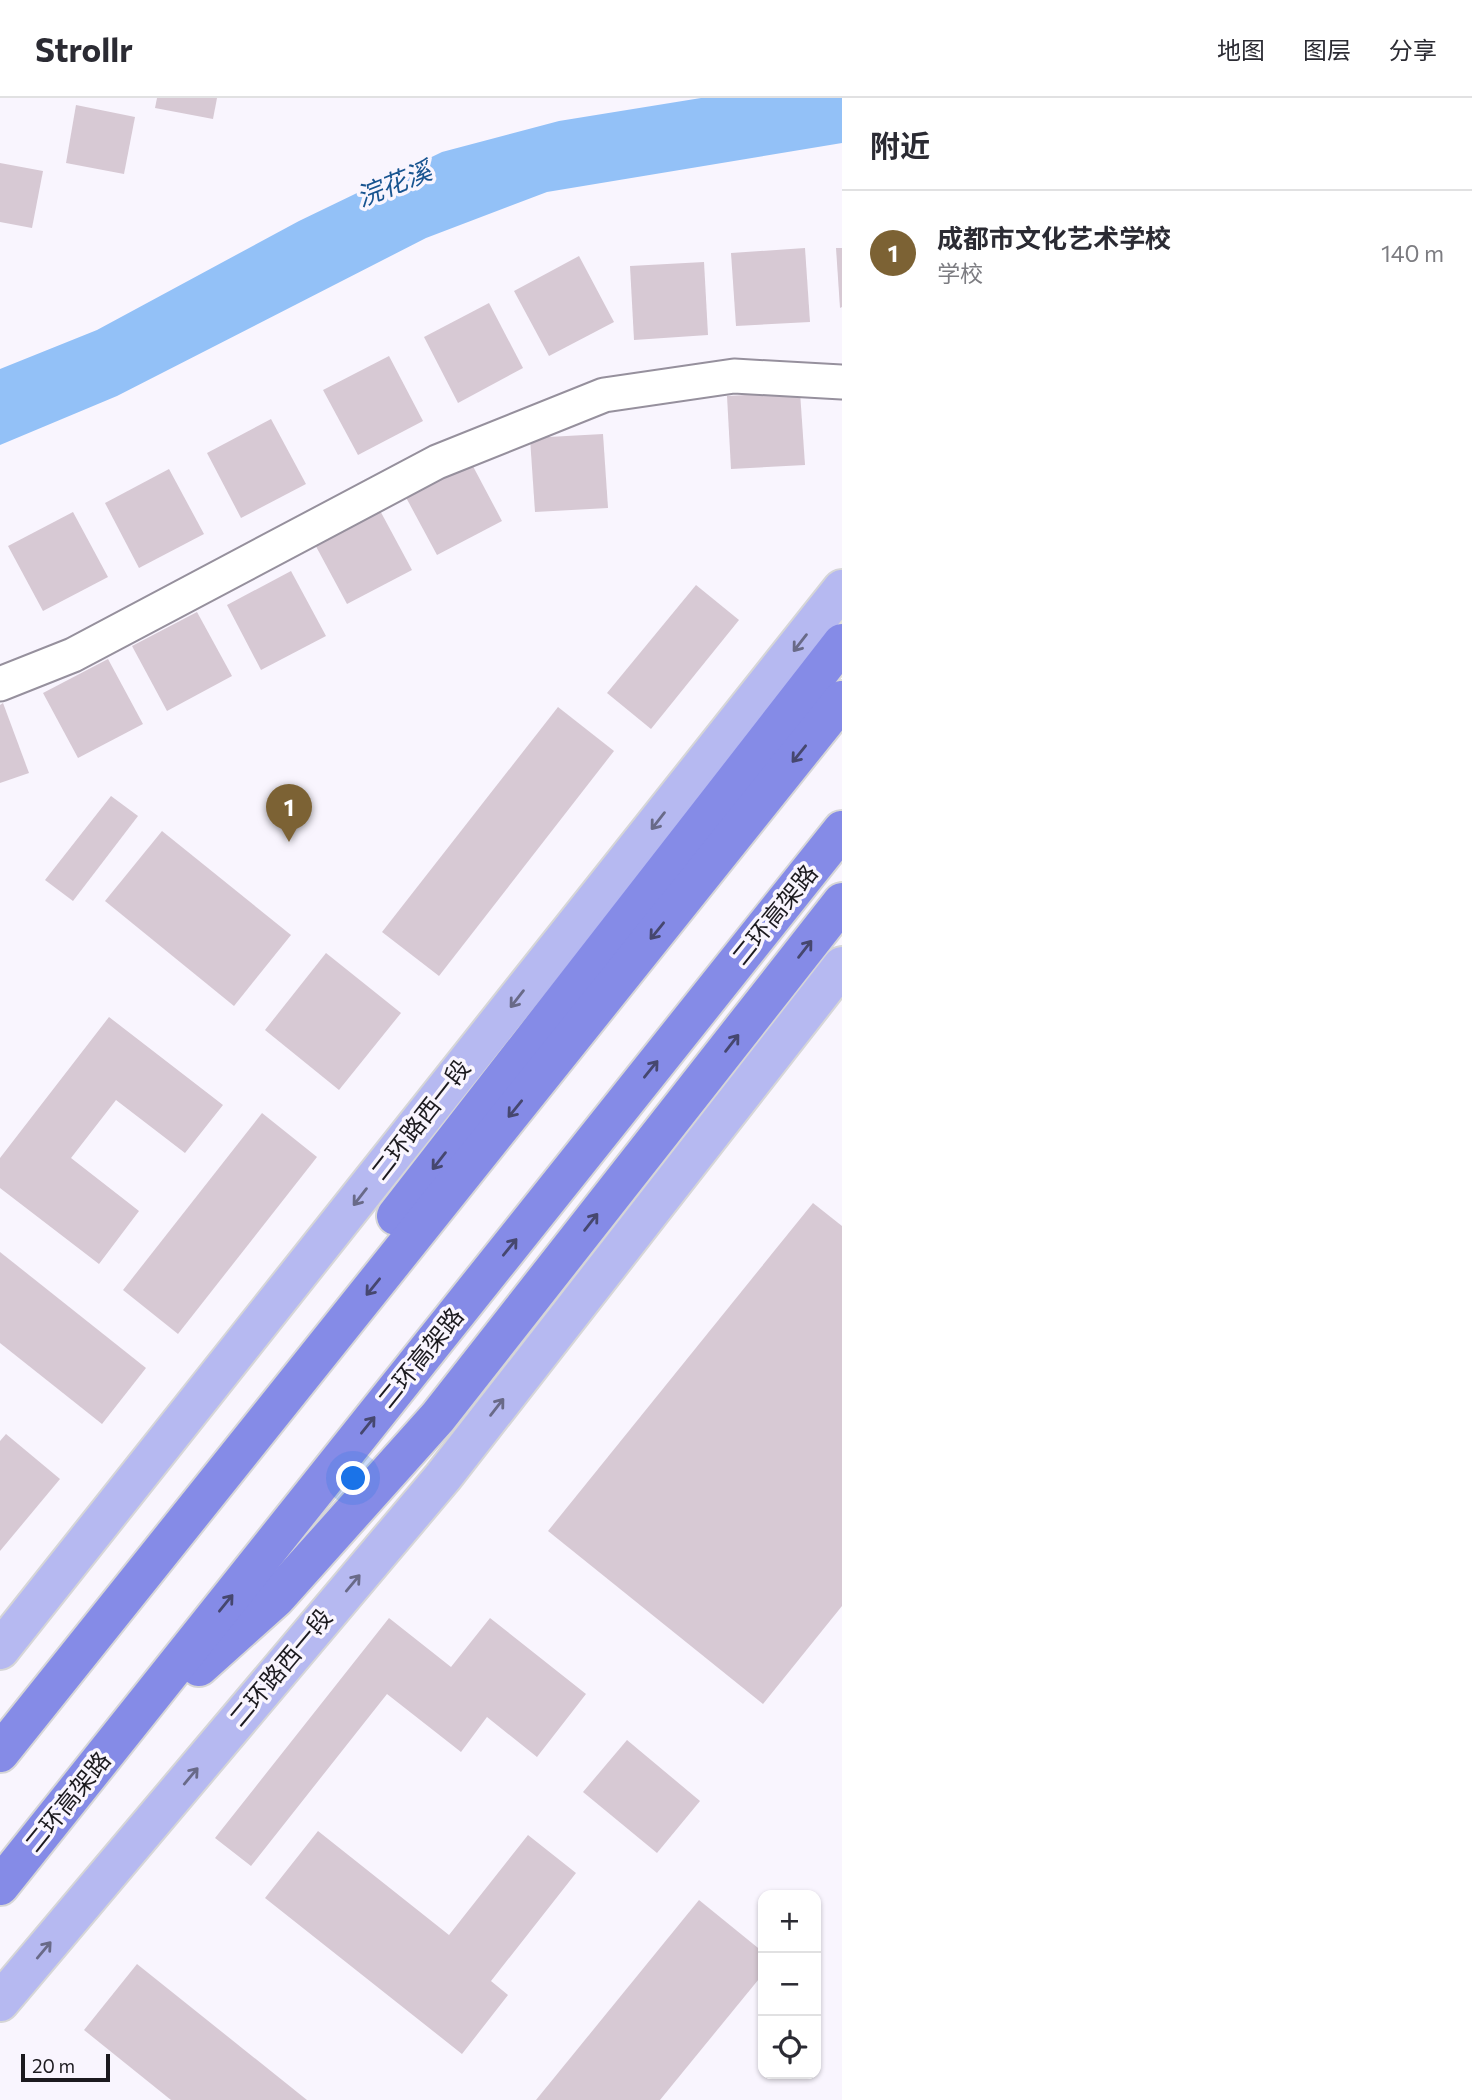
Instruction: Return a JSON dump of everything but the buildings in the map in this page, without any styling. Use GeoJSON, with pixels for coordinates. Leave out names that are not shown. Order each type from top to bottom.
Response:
{"type":"FeatureCollection","features":[{"type":"Feature","properties":{"kind":"highway"},"geometry":{"type":"LineString","coordinates":[[81,1652],[262,1388],[842,643]]}},
{"type":"Feature","properties":{"kind":"highway"},"geometry":{"type":"LineString","coordinates":[[0,1753],[842,700]]}},
{"type":"Feature","properties":{"kind":"highway","name":"二环高架路"},"geometry":{"type":"LineString","coordinates":[[0,1886],[842,830]]}},
{"type":"Feature","properties":{"kind":"highway"},"geometry":{"type":"LineString","coordinates":[[116,1741],[276,1598],[438,1417],[842,902]]}},
{"type":"Feature","properties":{"kind":"main road","name":"二环路西一段"},"geometry":{"type":"LineString","coordinates":[[0,1650],[842,589]]}},
{"type":"Feature","properties":{"kind":"main road","name":"二环路西一段"},"geometry":{"type":"LineString","coordinates":[[0,2002],[443,1476],[842,966]]}},
{"type":"Feature","properties":{"kind":"street"},"geometry":{"type":"LineString","coordinates":[[0,684],[73,655],[437,462],[604,395],[734,376],[842,382]]}},
{"type":"Feature","properties":{"kind":"water","name":"浣花溪"},"geometry":{"type":"Polygon","coordinates":[[[701,98],[842,98],[842,143],[547,192],[426,238],[117,396],[0,445],[0,369],[97,330],[299,221],[442,152],[559,121],[701,98]]]}},
{"type":"Feature","properties":{"kind":"place","name":"成都市文化艺术学校"},"geometry":{"type":"Point","coordinates":[289,842]}}]}
